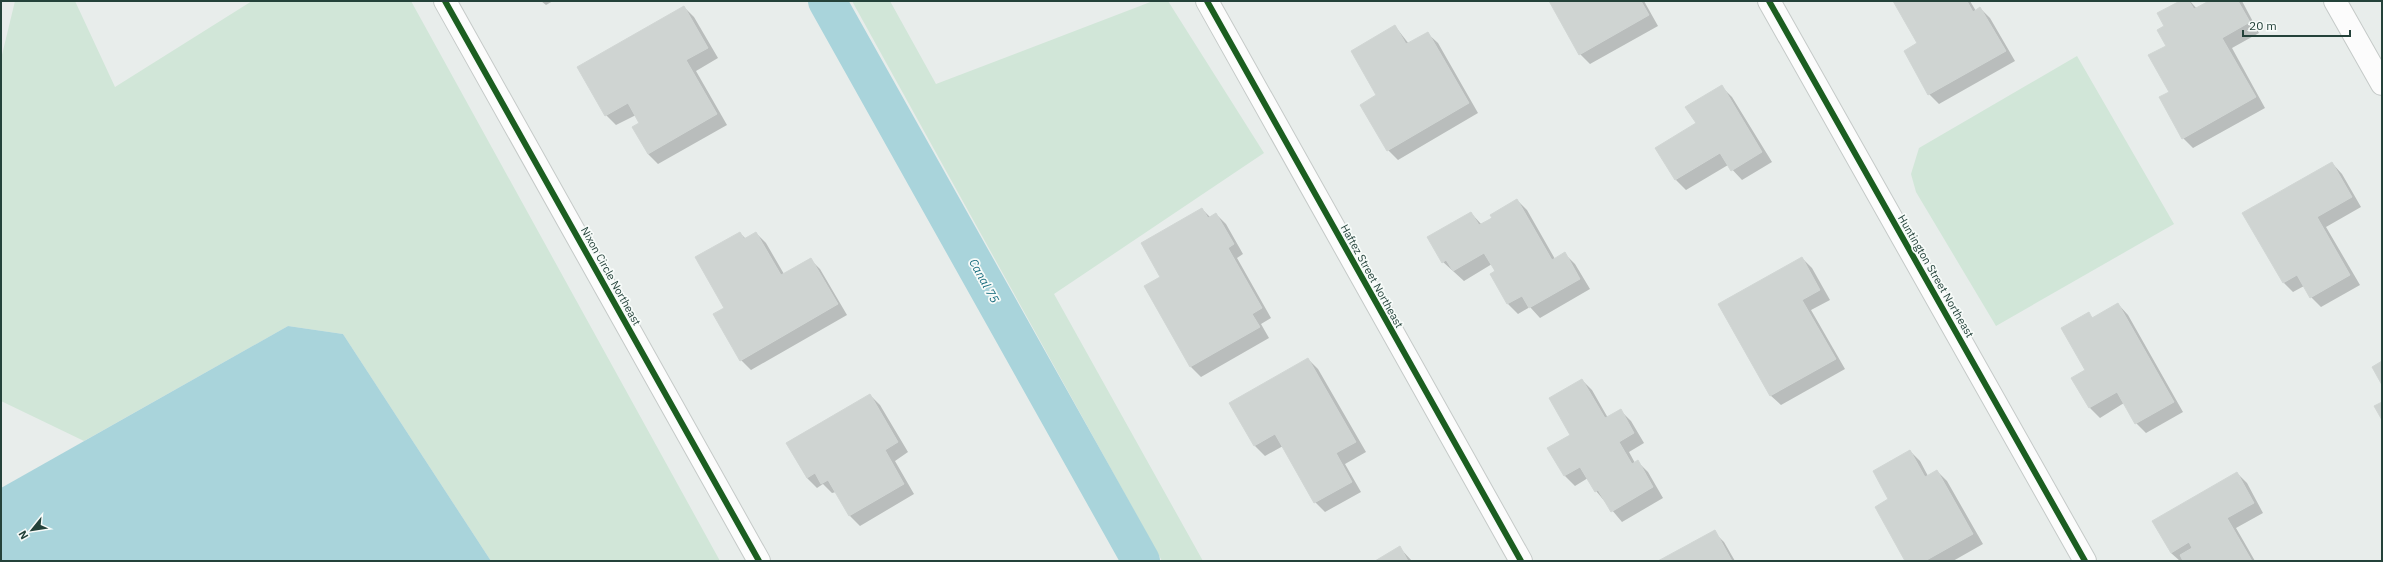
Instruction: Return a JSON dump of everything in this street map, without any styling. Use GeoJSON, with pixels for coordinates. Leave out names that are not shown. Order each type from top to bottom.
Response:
{"type":"FeatureCollection","features":[{"type":"Feature","properties":{"kind":"street","name":"Nixon Circle Northeast"},"geometry":{"type":"LineString","coordinates":[[445,1],[759,561]]}},
{"type":"Feature","properties":{"kind":"street","name":"Huntington Street Northeast"},"geometry":{"type":"LineString","coordinates":[[1769,1],[2085,561]]}},
{"type":"Feature","properties":{"kind":"street"},"geometry":{"type":"LineString","coordinates":[[2335,1],[2382,84]]}},
{"type":"Feature","properties":{"kind":"street","name":"Haftez Street Northeast"},"geometry":{"type":"LineString","coordinates":[[1211,2],[1521,561]]}},
{"type":"Feature","properties":{"kind":"green space"},"geometry":{"type":"Polygon","coordinates":[[[15,1],[75,1],[115,87],[252,1],[411,1],[720,561],[491,561],[343,334],[288,326],[84,441],[1,401],[1,59],[15,1]]]}},
{"type":"Feature","properties":{"kind":"green space"},"geometry":{"type":"Polygon","coordinates":[[[852,1],[890,1],[936,84],[1153,1],[1168,1],[1264,153],[1054,294],[1203,561],[1162,561],[852,1]]]}},
{"type":"Feature","properties":{"kind":"green space"},"geometry":{"type":"Polygon","coordinates":[[[2077,56],[2174,224],[1996,326],[1916,192],[1911,174],[1919,148],[2077,56]]]}},
{"type":"Feature","properties":{"kind":"water"},"geometry":{"type":"Polygon","coordinates":[[[288,326],[343,334],[491,561],[1,561],[1,488],[288,326]]]}},
{"type":"Feature","properties":{"kind":"building"},"geometry":{"type":"Polygon","coordinates":[[[1549,1],[1641,1],[1649,15],[1579,55],[1549,1]]]}},
{"type":"Feature","properties":{"kind":"building"},"geometry":{"type":"Polygon","coordinates":[[[1893,1],[1967,1],[1973,12],[1980,7],[2006,51],[1928,95],[1904,51],[1917,43],[1893,1]]]}},
{"type":"Feature","properties":{"kind":"building"},"geometry":{"type":"Polygon","coordinates":[[[2180,1],[2189,1],[2194,9],[2209,1],[2238,1],[2250,22],[2222,38],[2256,97],[2182,139],[2159,97],[2169,92],[2148,55],[2166,46],[2157,30],[2164,26],[2157,13],[2180,1]]]}},
{"type":"Feature","properties":{"kind":"building"},"geometry":{"type":"Polygon","coordinates":[[[684,6],[708,48],[686,60],[717,114],[648,154],[632,127],[639,123],[628,103],[605,116],[577,67],[684,6]]]}},
{"type":"Feature","properties":{"kind":"building"},"geometry":{"type":"Polygon","coordinates":[[[1395,25],[1406,44],[1428,32],[1469,103],[1387,151],[1360,105],[1376,95],[1351,51],[1395,25]]]}},
{"type":"Feature","properties":{"kind":"building"},"geometry":{"type":"Polygon","coordinates":[[[1722,85],[1762,152],[1731,171],[1720,153],[1675,180],[1655,148],[1696,123],[1685,107],[1722,85]]]}},
{"type":"Feature","properties":{"kind":"building"},"geometry":{"type":"Polygon","coordinates":[[[2332,162],[2352,197],[2317,217],[2350,275],[2310,298],[2297,275],[2283,283],[2242,213],[2332,162]]]}},
{"type":"Feature","properties":{"kind":"building"},"geometry":{"type":"Polygon","coordinates":[[[1517,199],[1552,260],[1565,252],[1580,279],[1529,308],[1522,296],[1507,304],[1490,274],[1495,271],[1484,253],[1453,271],[1446,260],[1442,263],[1427,237],[1471,212],[1479,225],[1492,218],[1490,215],[1517,199]]]}},
{"type":"Feature","properties":{"kind":"building"},"geometry":{"type":"Polygon","coordinates":[[[1202,208],[1208,218],[1216,213],[1234,244],[1228,248],[1262,308],[1252,314],[1260,327],[1190,367],[1144,286],[1160,277],[1141,243],[1202,208]]]}},
{"type":"Feature","properties":{"kind":"building"},"geometry":{"type":"Polygon","coordinates":[[[740,232],[744,239],[756,232],[781,275],[811,258],[838,304],[740,361],[713,314],[724,308],[695,257],[740,232]]]}},
{"type":"Feature","properties":{"kind":"building"},"geometry":{"type":"Polygon","coordinates":[[[1802,257],[1820,290],[1802,300],[1836,359],[1770,396],[1718,304],[1802,257]]]}},
{"type":"Feature","properties":{"kind":"building"},"geometry":{"type":"Polygon","coordinates":[[[2118,303],[2174,402],[2135,424],[2117,392],[2089,408],[2071,378],[2085,370],[2061,328],[2089,312],[2092,318],[2118,303]]]}},
{"type":"Feature","properties":{"kind":"building"},"geometry":{"type":"Polygon","coordinates":[[[1308,358],[1356,442],[1336,453],[1352,482],[1314,503],[1275,434],[1254,446],[1229,403],[1308,358]]]}},
{"type":"Feature","properties":{"kind":"building"},"geometry":{"type":"Polygon","coordinates":[[[2382,361],[2382,385],[2372,367],[2382,361]]]}},
{"type":"Feature","properties":{"kind":"building"},"geometry":{"type":"Polygon","coordinates":[[[1582,379],[1605,418],[1621,409],[1634,433],[1619,442],[1632,464],[1638,460],[1653,487],[1611,512],[1598,490],[1595,492],[1580,467],[1564,476],[1547,448],[1570,435],[1549,398],[1582,379]]]}},
{"type":"Feature","properties":{"kind":"building"},"geometry":{"type":"Polygon","coordinates":[[[870,394],[898,442],[885,450],[904,484],[849,516],[828,480],[821,484],[815,473],[807,478],[786,443],[870,394]]]}},
{"type":"Feature","properties":{"kind":"building"},"geometry":{"type":"Polygon","coordinates":[[[2382,402],[2382,420],[2374,406],[2382,402]]]}},
{"type":"Feature","properties":{"kind":"building"},"geometry":{"type":"Polygon","coordinates":[[[1910,450],[1925,477],[1937,470],[1973,534],[1925,561],[1905,561],[1875,507],[1888,499],[1873,471],[1910,450]]]}},
{"type":"Feature","properties":{"kind":"building"},"geometry":{"type":"Polygon","coordinates":[[[2237,472],[2254,503],[2227,518],[2252,561],[2183,561],[2180,555],[2192,548],[2189,542],[2171,553],[2152,521],[2237,472]]]}},
{"type":"Feature","properties":{"kind":"building"},"geometry":{"type":"Polygon","coordinates":[[[1715,530],[1732,561],[1658,561],[1715,530]]]}},
{"type":"Feature","properties":{"kind":"building"},"geometry":{"type":"Polygon","coordinates":[[[1400,546],[1408,561],[1375,561],[1400,546]]]}},
{"type":"Feature","properties":{"kind":"waterway","name":"Canal 75"},"geometry":{"type":"LineString","coordinates":[[827,1],[1141,561]]}},
{"type":"Feature","properties":{"kind":"cycle path"},"geometry":{"type":"LineString","coordinates":[[445,1],[759,561]]}},
{"type":"Feature","properties":{"kind":"cycle path"},"geometry":{"type":"LineString","coordinates":[[1207,1],[1521,561]]}},
{"type":"Feature","properties":{"kind":"cycle path"},"geometry":{"type":"LineString","coordinates":[[1769,1],[2085,561]]}}]}
